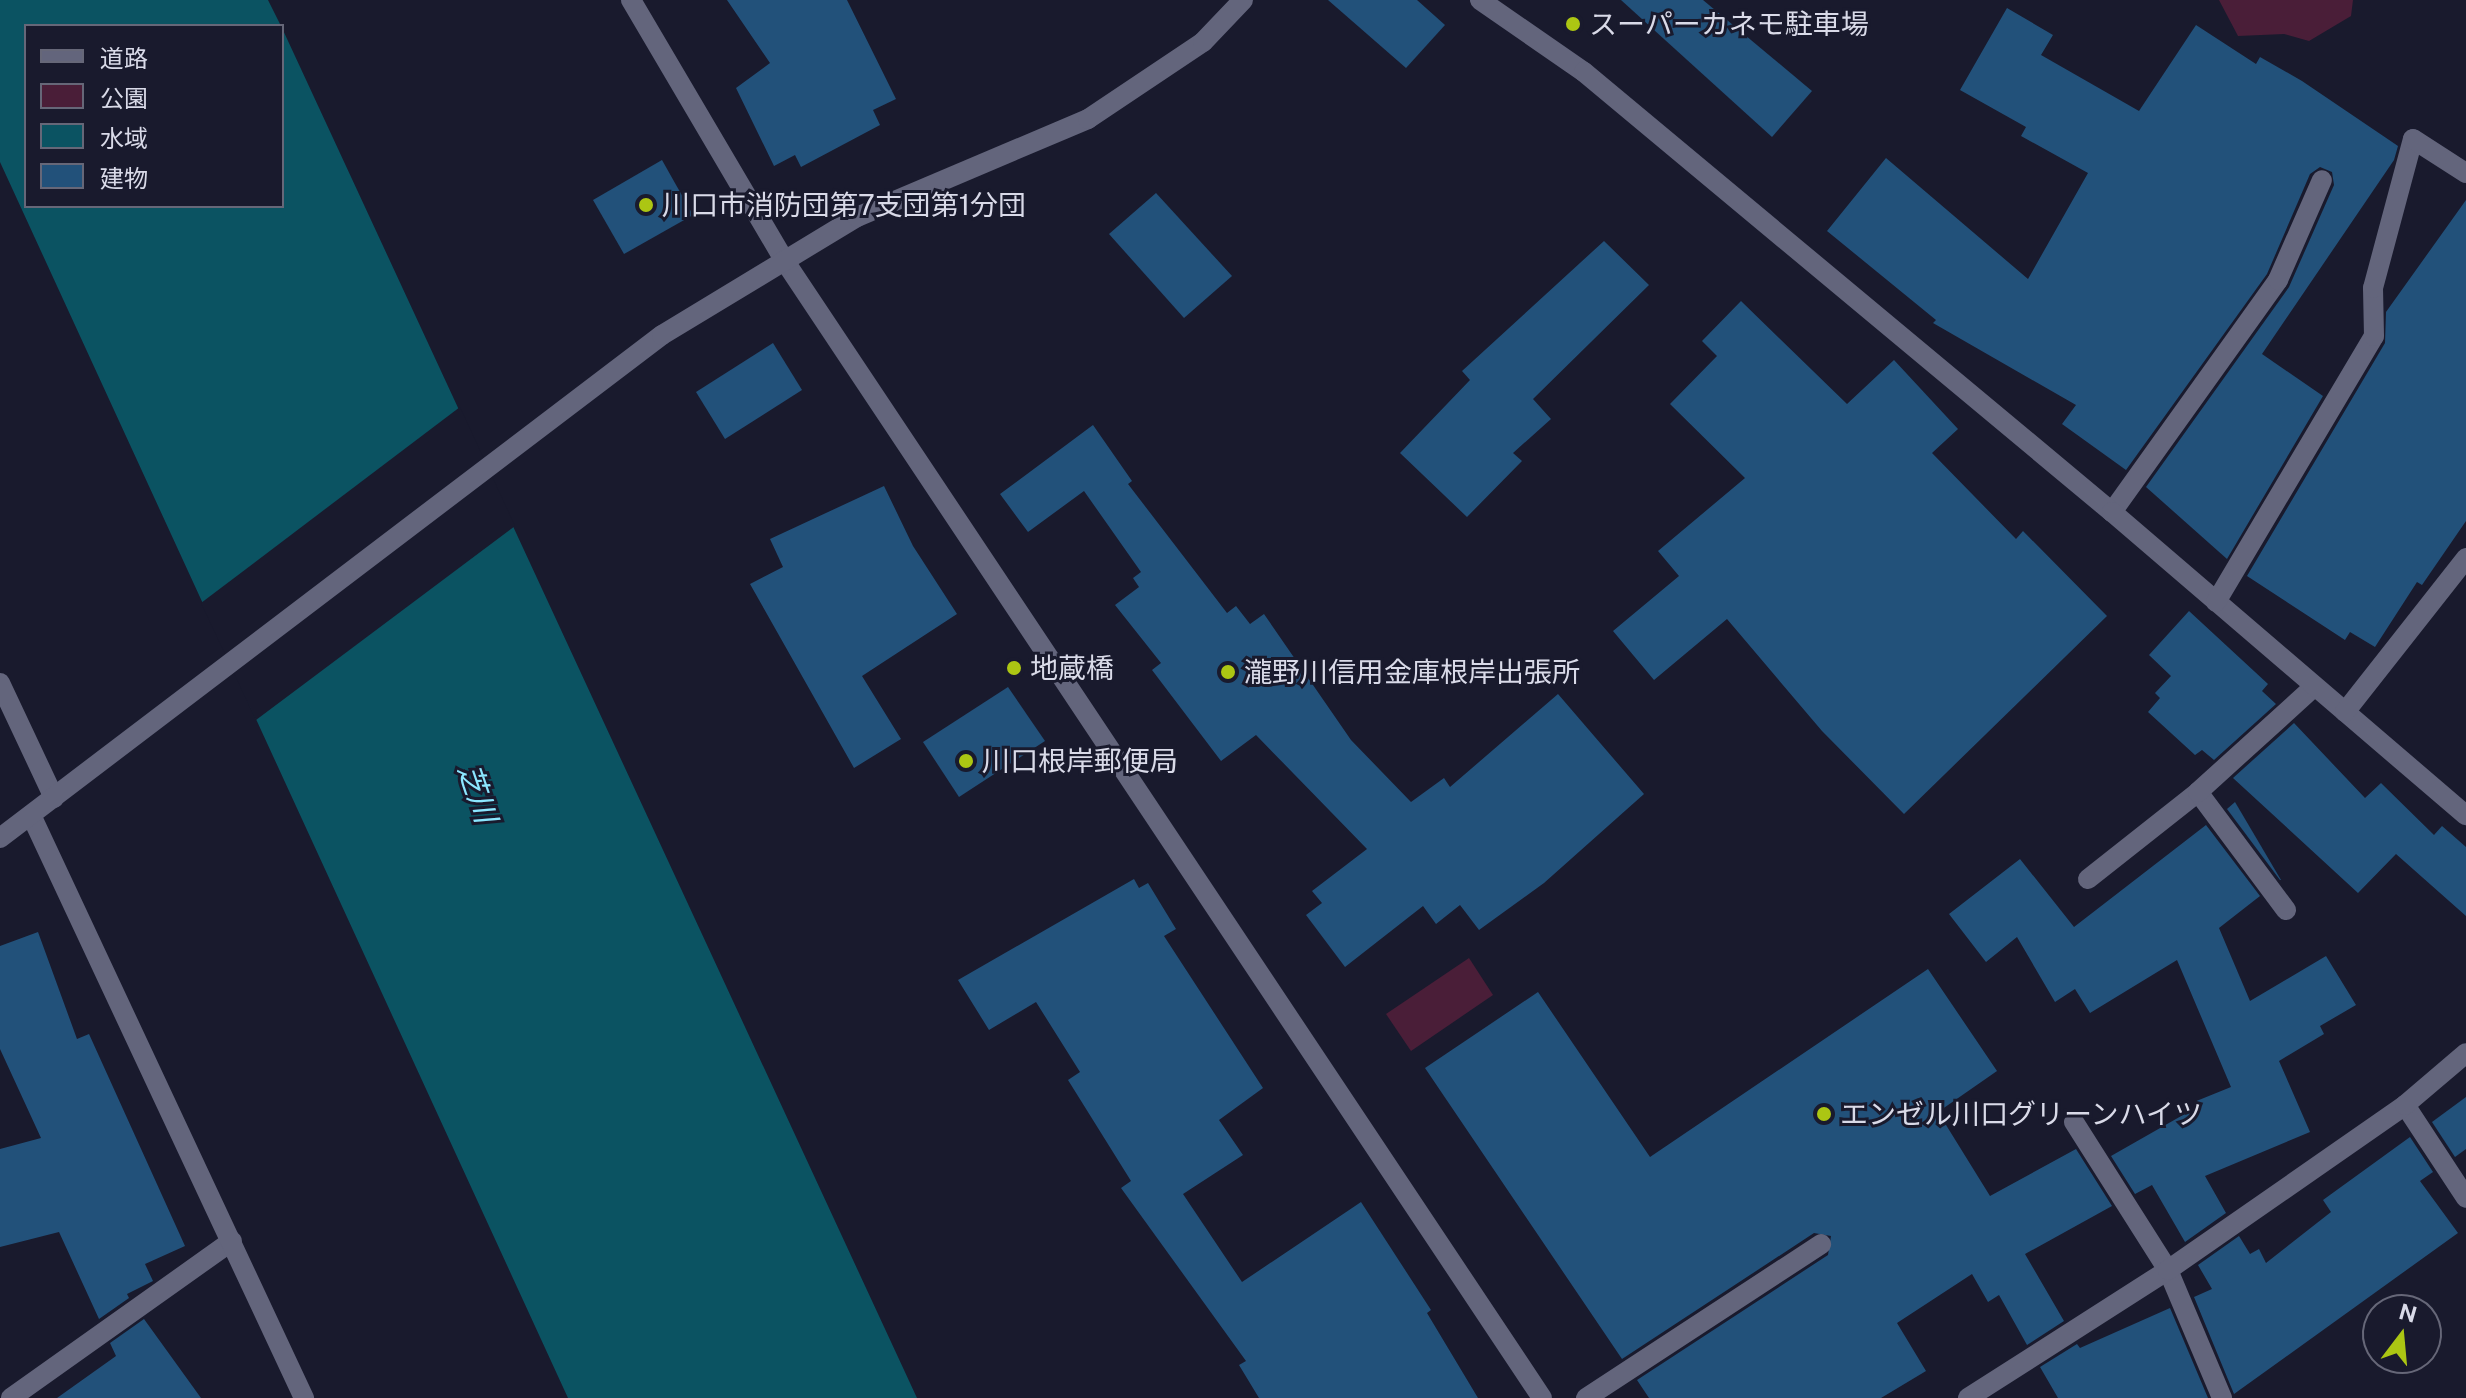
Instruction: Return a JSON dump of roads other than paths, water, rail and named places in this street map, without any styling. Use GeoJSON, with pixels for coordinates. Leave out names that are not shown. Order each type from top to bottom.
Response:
{"type":"FeatureCollection","features":[{"type":"Feature","properties":{"kind":"street"},"geometry":{"type":"LineString","coordinates":[[631,0],[784,260],[1542,1398]]}},
{"type":"Feature","properties":{"kind":"street"},"geometry":{"type":"LineString","coordinates":[[0,838],[662,335],[857,217],[1088,119],[1203,42],[1243,0]]}},
{"type":"Feature","properties":{"kind":"street"},"geometry":{"type":"LineString","coordinates":[[1480,0],[1584,72],[2112,512],[2314,687],[2464,809]]}},
{"type":"Feature","properties":{"kind":"street"},"geometry":{"type":"LineString","coordinates":[[2216,602],[2374,336],[2373,288],[2413,139],[2466,173]]}},
{"type":"Feature","properties":{"kind":"street"},"geometry":{"type":"LineString","coordinates":[[2112,512],[2278,280],[2322,180]]}},
{"type":"Feature","properties":{"kind":"street"},"geometry":{"type":"LineString","coordinates":[[2345,712],[2466,558]]}},
{"type":"Feature","properties":{"kind":"street"},"geometry":{"type":"LineString","coordinates":[[0,683],[54,798]]}},
{"type":"Feature","properties":{"kind":"street"},"geometry":{"type":"LineString","coordinates":[[2088,879],[2198,792],[2314,687]]}},
{"type":"Feature","properties":{"kind":"street"},"geometry":{"type":"LineString","coordinates":[[2198,792],[2286,910]]}},
{"type":"Feature","properties":{"kind":"street"},"geometry":{"type":"LineString","coordinates":[[31,815],[304,1398]]}},
{"type":"Feature","properties":{"kind":"street"},"geometry":{"type":"LineString","coordinates":[[1968,1398],[2168,1270],[2405,1105],[2466,1053]]}},
{"type":"Feature","properties":{"kind":"street"},"geometry":{"type":"LineString","coordinates":[[2405,1105],[2466,1198]]}},
{"type":"Feature","properties":{"kind":"street"},"geometry":{"type":"LineString","coordinates":[[2074,1122],[2168,1270],[2222,1398]]}},
{"type":"Feature","properties":{"kind":"street"},"geometry":{"type":"LineString","coordinates":[[11,1398],[232,1241]]}},
{"type":"Feature","properties":{"kind":"street"},"geometry":{"type":"LineString","coordinates":[[1586,1398],[1821,1244]]}},
{"type":"Feature","properties":{"kind":"water","name":"芝川"},"geometry":{"type":"Polygon","coordinates":[[[0,0],[268,0],[280,24],[24,24],[24,208],[284,208],[284,32],[917,1398],[568,1398],[0,162],[0,0]]]}},
{"type":"Feature","properties":{"kind":"place","name":"スーパーカネモ駐車場"},"geometry":{"type":"Point","coordinates":[1573,24]}},
{"type":"Feature","properties":{"kind":"place","name":"川口市消防団第7支団第1分団"},"geometry":{"type":"Point","coordinates":[646,205]}},
{"type":"Feature","properties":{"kind":"place","name":"地蔵橋"},"geometry":{"type":"Point","coordinates":[1014,668]}},
{"type":"Feature","properties":{"kind":"place","name":"瀧野川信用金庫根岸出張所"},"geometry":{"type":"Point","coordinates":[1228,672]}},
{"type":"Feature","properties":{"kind":"place","name":"川口根岸郵便局"},"geometry":{"type":"Point","coordinates":[966,761]}},
{"type":"Feature","properties":{"kind":"place","name":"エンゼル川口グリーンハイツ"},"geometry":{"type":"Point","coordinates":[1824,1114]}}]}
